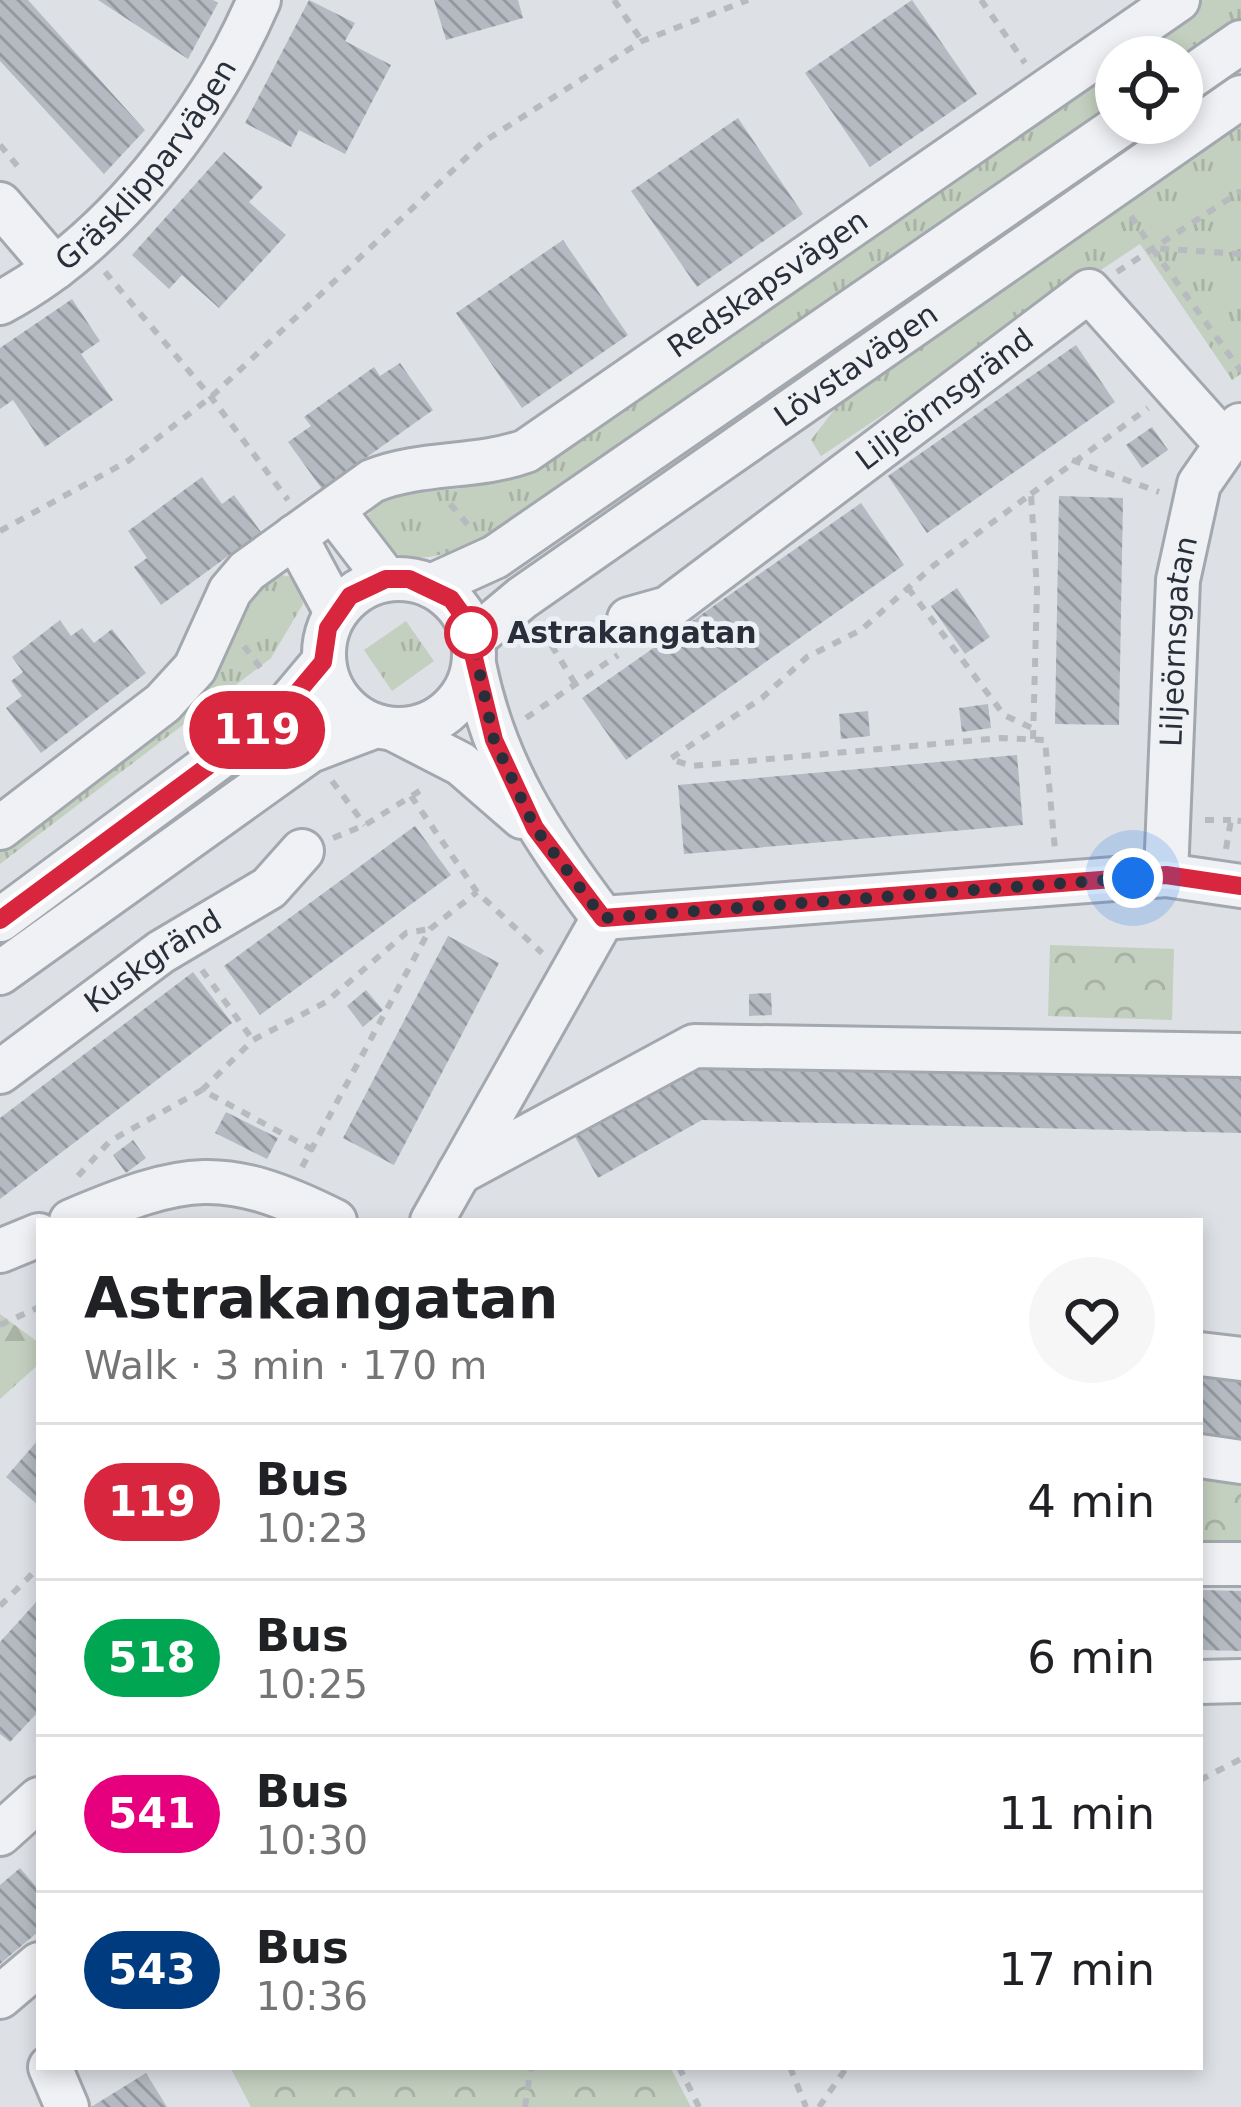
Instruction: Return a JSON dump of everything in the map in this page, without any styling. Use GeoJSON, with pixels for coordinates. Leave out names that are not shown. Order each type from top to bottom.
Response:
{"type":"FeatureCollection","features":[{"type":"Feature","properties":{"kind":"street","name":"Gräsklipparvägen"},"geometry":{"type":"LineString","coordinates":[[0,303],[69,257],[200,106],[259,0]]}},
{"type":"Feature","properties":{"kind":"street","name":"Redskapsvägen"},"geometry":{"type":"LineString","coordinates":[[0,828],[163,703],[195,668],[230,592],[312,524],[394,472],[488,465],[526,452],[1178,0]]}},
{"type":"Feature","properties":{"kind":"street"},"geometry":{"type":"LineString","coordinates":[[1203,68],[1241,42]]}},
{"type":"Feature","properties":{"kind":"street","name":"Lövstavägen"},"geometry":{"type":"LineString","coordinates":[[0,973],[310,751],[386,728],[416,728],[452,708],[467,688],[474,651],[522,598],[1241,97]]}},
{"type":"Feature","properties":{"kind":"street","name":"Lövstavägen"},"geometry":{"type":"LineString","coordinates":[[431,586],[495,557],[1095,143]]}},
{"type":"Feature","properties":{"kind":"street"},"geometry":{"type":"LineString","coordinates":[[0,204],[69,257]]}},
{"type":"Feature","properties":{"kind":"street"},"geometry":{"type":"LineString","coordinates":[[1090,291],[1174,386],[1233,434]]}},
{"type":"Feature","properties":{"kind":"street","name":"Liljeörnsgränd"},"geometry":{"type":"LineString","coordinates":[[629,619],[668,608],[1090,291]]}},
{"type":"Feature","properties":{"kind":"street","name":"Liljeörnsgatan"},"geometry":{"type":"LineString","coordinates":[[1166,875],[1178,580],[1199,484],[1233,434]]}},
{"type":"Feature","properties":{"kind":"street"},"geometry":{"type":"LineString","coordinates":[[312,524],[386,579],[431,586],[451,599],[474,651],[494,740],[535,828]]}},
{"type":"Feature","properties":{"kind":"street"},"geometry":{"type":"LineString","coordinates":[[312,524],[336,612]]}},
{"type":"Feature","properties":{"kind":"street"},"geometry":{"type":"LineString","coordinates":[[0,920],[281,712],[323,662],[336,612],[350,596],[386,579]]}},
{"type":"Feature","properties":{"kind":"street"},"geometry":{"type":"LineString","coordinates":[[323,662],[332,690],[350,712],[461,764],[535,828],[603,918]]}},
{"type":"Feature","properties":{"kind":"street","name":"Kuskgränd"},"geometry":{"type":"LineString","coordinates":[[0,1072],[181,940],[268,888],[302,851]]}},
{"type":"Feature","properties":{"kind":"street"},"geometry":{"type":"LineString","coordinates":[[603,918],[1166,875],[1241,886]]}},
{"type":"Feature","properties":{"kind":"street"},"geometry":{"type":"LineString","coordinates":[[434,1218],[603,918]]}},
{"type":"Feature","properties":{"kind":"street"},"geometry":{"type":"LineString","coordinates":[[459,1173],[694,1046],[1241,1055]]}},
{"type":"Feature","properties":{"kind":"street"},"geometry":{"type":"LineString","coordinates":[[69,1205],[189,1182],[239,1181],[283,1195],[329,1218]]}},
{"type":"Feature","properties":{"kind":"street"},"geometry":{"type":"LineString","coordinates":[[0,1251],[36,1236]]}},
{"type":"Feature","properties":{"kind":"street"},"geometry":{"type":"LineString","coordinates":[[1203,1354],[1241,1359]]}},
{"type":"Feature","properties":{"kind":"street"},"geometry":{"type":"LineString","coordinates":[[1203,1456],[1241,1462]]}},
{"type":"Feature","properties":{"kind":"street"},"geometry":{"type":"LineString","coordinates":[[1203,1564],[1241,1564]]}},
{"type":"Feature","properties":{"kind":"street"},"geometry":{"type":"LineString","coordinates":[[1203,1682],[1241,1682]]}},
{"type":"Feature","properties":{"kind":"street"},"geometry":{"type":"LineString","coordinates":[[0,1834],[36,1802]]}},
{"type":"Feature","properties":{"kind":"street"},"geometry":{"type":"LineString","coordinates":[[0,1997],[36,1967]]}},
{"type":"Feature","properties":{"kind":"street"},"geometry":{"type":"LineString","coordinates":[[51,2070],[67,2107]]}},
{"type":"Feature","properties":{"kind":"path"},"geometry":{"type":"LineString","coordinates":[[614,0],[642,41]]}},
{"type":"Feature","properties":{"kind":"path"},"geometry":{"type":"LineString","coordinates":[[0,531],[128,461],[212,397],[483,142],[642,41],[748,0]]}},
{"type":"Feature","properties":{"kind":"path"},"geometry":{"type":"LineString","coordinates":[[981,0],[1046,93]]}},
{"type":"Feature","properties":{"kind":"path"},"geometry":{"type":"LineString","coordinates":[[1090,291],[1241,190]]}},
{"type":"Feature","properties":{"kind":"path"},"geometry":{"type":"LineString","coordinates":[[1152,248],[1241,254]]}},
{"type":"Feature","properties":{"kind":"path"},"geometry":{"type":"LineString","coordinates":[[1152,248],[1241,371]]}},
{"type":"Feature","properties":{"kind":"path"},"geometry":{"type":"LineString","coordinates":[[69,257],[212,397],[312,524]]}},
{"type":"Feature","properties":{"kind":"path"},"geometry":{"type":"LineString","coordinates":[[1058,884],[1045,740],[692,766],[670,760],[762,698],[807,657],[861,630],[1072,460],[1120,432],[1174,386]]}},
{"type":"Feature","properties":{"kind":"path"},"geometry":{"type":"LineString","coordinates":[[1072,460],[1195,506]]}},
{"type":"Feature","properties":{"kind":"path"},"geometry":{"type":"LineString","coordinates":[[1031,494],[1037,589],[1033,739]]}},
{"type":"Feature","properties":{"kind":"path"},"geometry":{"type":"LineString","coordinates":[[908,588],[1004,715],[1034,729]]}},
{"type":"Feature","properties":{"kind":"path"},"geometry":{"type":"LineString","coordinates":[[411,796],[477,892],[567,976]]}},
{"type":"Feature","properties":{"kind":"path"},"geometry":{"type":"LineString","coordinates":[[283,1195],[313,1150],[430,929],[477,892]]}},
{"type":"Feature","properties":{"kind":"path"},"geometry":{"type":"LineString","coordinates":[[69,1205],[110,1142],[202,1090],[253,1040],[326,1002],[406,933],[430,929]]}},
{"type":"Feature","properties":{"kind":"path"},"geometry":{"type":"LineString","coordinates":[[181,940],[253,1040]]}},
{"type":"Feature","properties":{"kind":"path"},"geometry":{"type":"LineString","coordinates":[[202,1090],[313,1150]]}},
{"type":"Feature","properties":{"kind":"path"},"geometry":{"type":"LineString","coordinates":[[0,1325],[36,1308]]}},
{"type":"Feature","properties":{"kind":"path"},"geometry":{"type":"LineString","coordinates":[[0,1606],[36,1570]]}},
{"type":"Feature","properties":{"kind":"path"},"geometry":{"type":"LineString","coordinates":[[1203,1778],[1241,1759]]}},
{"type":"Feature","properties":{"kind":"path"},"geometry":{"type":"LineString","coordinates":[[525,2107],[531,2070]]}},
{"type":"Feature","properties":{"kind":"path"},"geometry":{"type":"LineString","coordinates":[[680,2070],[699,2107]]}},
{"type":"Feature","properties":{"kind":"path"},"geometry":{"type":"LineString","coordinates":[[791,2070],[806,2107]]}},
{"type":"Feature","properties":{"kind":"path"},"geometry":{"type":"LineString","coordinates":[[819,2107],[846,2070]]}},
{"type":"Feature","properties":{"kind":"green space"},"geometry":{"type":"Polygon","coordinates":[[[1200,0],[1241,0],[1241,23],[1203,49],[1203,36],[1148,36],[1200,0]]]}},
{"type":"Feature","properties":{"kind":"green space"},"geometry":{"type":"Polygon","coordinates":[[[1095,73],[1095,122],[503,527],[446,553],[409,557],[392,552],[362,522],[386,494],[458,489],[529,465],[1095,73]]]}},
{"type":"Feature","properties":{"kind":"green space"},"geometry":{"type":"Polygon","coordinates":[[[1241,120],[1241,374],[1232,380],[1140,244],[821,456],[811,440],[847,393],[1241,120]]]}},
{"type":"Feature","properties":{"kind":"green space"},"geometry":{"type":"Polygon","coordinates":[[[270,573],[298,578],[303,604],[271,658],[0,864],[0,842],[270,573]]]}},
{"type":"Feature","properties":{"kind":"green space"},"geometry":{"type":"Polygon","coordinates":[[[406,621],[434,661],[392,691],[364,650],[406,621]]]}},
{"type":"Feature","properties":{"kind":"green space"},"geometry":{"type":"Polygon","coordinates":[[[1050,945],[1174,949],[1172,1020],[1048,1016],[1050,945]]]}},
{"type":"Feature","properties":{"kind":"green space"},"geometry":{"type":"Polygon","coordinates":[[[0,1314],[36,1341],[36,1367],[0,1399],[0,1314]]]}},
{"type":"Feature","properties":{"kind":"green space"},"geometry":{"type":"Polygon","coordinates":[[[1203,1478],[1241,1480],[1241,1543],[1203,1542],[1203,1478]]]}},
{"type":"Feature","properties":{"kind":"green space"},"geometry":{"type":"Polygon","coordinates":[[[232,2070],[672,2070],[691,2107],[251,2107],[232,2070]]]}},
{"type":"Feature","properties":{"kind":"building"},"geometry":{"type":"Polygon","coordinates":[[[0,0],[28,0],[145,130],[104,174],[0,61],[0,0]]]}},
{"type":"Feature","properties":{"kind":"building"},"geometry":{"type":"Polygon","coordinates":[[[98,0],[213,0],[218,3],[188,59],[98,0]]]}},
{"type":"Feature","properties":{"kind":"building"},"geometry":{"type":"Polygon","coordinates":[[[309,0],[355,23],[345,41],[391,65],[345,154],[299,130],[291,147],[245,123],[309,0]]]}},
{"type":"Feature","properties":{"kind":"building"},"geometry":{"type":"Polygon","coordinates":[[[434,0],[518,0],[523,18],[446,40],[434,0]]]}},
{"type":"Feature","properties":{"kind":"building"},"geometry":{"type":"Polygon","coordinates":[[[912,0],[977,94],[870,167],[805,73],[912,0]]]}},
{"type":"Feature","properties":{"kind":"building"},"geometry":{"type":"Polygon","coordinates":[[[738,118],[803,214],[697,287],[631,191],[738,118]]]}},
{"type":"Feature","properties":{"kind":"building"},"geometry":{"type":"Polygon","coordinates":[[[224,152],[263,187],[249,202],[286,235],[219,308],[182,275],[169,289],[132,255],[224,152]]]}},
{"type":"Feature","properties":{"kind":"building"},"geometry":{"type":"Polygon","coordinates":[[[563,240],[628,335],[522,408],[456,313],[563,240]]]}},
{"type":"Feature","properties":{"kind":"building"},"geometry":{"type":"Polygon","coordinates":[[[72,299],[100,341],[81,354],[113,400],[45,447],[13,400],[0,409],[0,348],[72,299]]]}},
{"type":"Feature","properties":{"kind":"building"},"geometry":{"type":"Polygon","coordinates":[[[1076,345],[1115,402],[927,533],[888,476],[1076,345]]]}},
{"type":"Feature","properties":{"kind":"building"},"geometry":{"type":"Polygon","coordinates":[[[400,363],[433,410],[322,489],[288,442],[311,426],[304,417],[374,367],[380,376],[400,363]]]}},
{"type":"Feature","properties":{"kind":"building"},"geometry":{"type":"Polygon","coordinates":[[[1152,427],[1168,450],[1142,468],[1126,445],[1152,427]]]}},
{"type":"Feature","properties":{"kind":"building"},"geometry":{"type":"Polygon","coordinates":[[[202,477],[222,504],[234,495],[261,532],[161,605],[134,567],[147,558],[128,531],[202,477]]]}},
{"type":"Feature","properties":{"kind":"building"},"geometry":{"type":"Polygon","coordinates":[[[1059,496],[1123,498],[1119,725],[1055,724],[1059,496]]]}},
{"type":"Feature","properties":{"kind":"building"},"geometry":{"type":"Polygon","coordinates":[[[861,503],[904,565],[626,760],[582,698],[861,503]]]}},
{"type":"Feature","properties":{"kind":"building"},"geometry":{"type":"Polygon","coordinates":[[[957,588],[990,637],[965,654],[931,606],[957,588]]]}},
{"type":"Feature","properties":{"kind":"building"},"geometry":{"type":"Polygon","coordinates":[[[60,620],[71,636],[82,628],[94,643],[112,629],[146,673],[41,753],[6,708],[22,696],[11,681],[23,672],[12,657],[60,620]]]}},
{"type":"Feature","properties":{"kind":"building"},"geometry":{"type":"Polygon","coordinates":[[[988,704],[991,728],[962,732],[959,708],[988,704]]]}},
{"type":"Feature","properties":{"kind":"building"},"geometry":{"type":"Polygon","coordinates":[[[868,711],[870,736],[841,739],[839,714],[868,711]]]}},
{"type":"Feature","properties":{"kind":"building"},"geometry":{"type":"Polygon","coordinates":[[[1017,755],[1023,825],[684,854],[678,785],[1017,755]]]}},
{"type":"Feature","properties":{"kind":"building"},"geometry":{"type":"Polygon","coordinates":[[[415,826],[451,875],[260,1015],[224,966],[415,826]]]}},
{"type":"Feature","properties":{"kind":"building"},"geometry":{"type":"Polygon","coordinates":[[[448,936],[499,963],[394,1165],[343,1138],[448,936]]]}},
{"type":"Feature","properties":{"kind":"building"},"geometry":{"type":"Polygon","coordinates":[[[193,972],[232,1023],[0,1199],[0,1118],[193,972]]]}},
{"type":"Feature","properties":{"kind":"building"},"geometry":{"type":"Polygon","coordinates":[[[366,990],[383,1010],[363,1027],[347,1006],[366,990]]]}},
{"type":"Feature","properties":{"kind":"building"},"geometry":{"type":"Polygon","coordinates":[[[771,993],[772,1015],[749,1016],[749,994],[771,993]]]}},
{"type":"Feature","properties":{"kind":"building"},"geometry":{"type":"Polygon","coordinates":[[[695,1057],[1241,1069],[1241,1133],[702,1120],[598,1178],[569,1126],[695,1057]]]}},
{"type":"Feature","properties":{"kind":"building"},"geometry":{"type":"Polygon","coordinates":[[[226,1112],[278,1138],[267,1159],[215,1133],[226,1112]]]}},
{"type":"Feature","properties":{"kind":"building"},"geometry":{"type":"Polygon","coordinates":[[[133,1140],[146,1158],[126,1173],[113,1155],[133,1140]]]}},
{"type":"Feature","properties":{"kind":"building"},"geometry":{"type":"Polygon","coordinates":[[[1203,1374],[1241,1380],[1241,1439],[1203,1433],[1203,1374]]]}},
{"type":"Feature","properties":{"kind":"building"},"geometry":{"type":"Polygon","coordinates":[[[36,1442],[36,1503],[6,1477],[36,1442]]]}},
{"type":"Feature","properties":{"kind":"building"},"geometry":{"type":"Polygon","coordinates":[[[1203,1590],[1241,1591],[1241,1651],[1203,1650],[1203,1590]]]}},
{"type":"Feature","properties":{"kind":"building"},"geometry":{"type":"Polygon","coordinates":[[[36,1602],[36,1714],[10,1742],[0,1734],[0,1642],[36,1602]]]}},
{"type":"Feature","properties":{"kind":"building"},"geometry":{"type":"Polygon","coordinates":[[[20,1868],[36,1887],[36,1934],[0,1964],[0,1885],[20,1868]]]}},
{"type":"Feature","properties":{"kind":"building"},"geometry":{"type":"Polygon","coordinates":[[[146,2073],[167,2107],[91,2107],[146,2073]]]}},
{"type":"Feature","properties":{"kind":"bus line","name":"119"},"geometry":{"type":"LineString","coordinates":[[0,920],[281,712],[323,662],[323,645],[336,612],[350,596],[386,579],[431,586],[451,599],[464,617],[494,740],[535,828],[603,918],[1166,875],[1241,886]]}},
{"type":"Feature","properties":{"kind":"place","name":"Astrakangatan"},"geometry":{"type":"Point","coordinates":[471,633]}},
{"type":"Feature","properties":{"kind":"route"},"geometry":{"type":"LineString","coordinates":[[471,633],[483,708],[494,740],[535,828],[603,918],[1133,878]]}}]}
